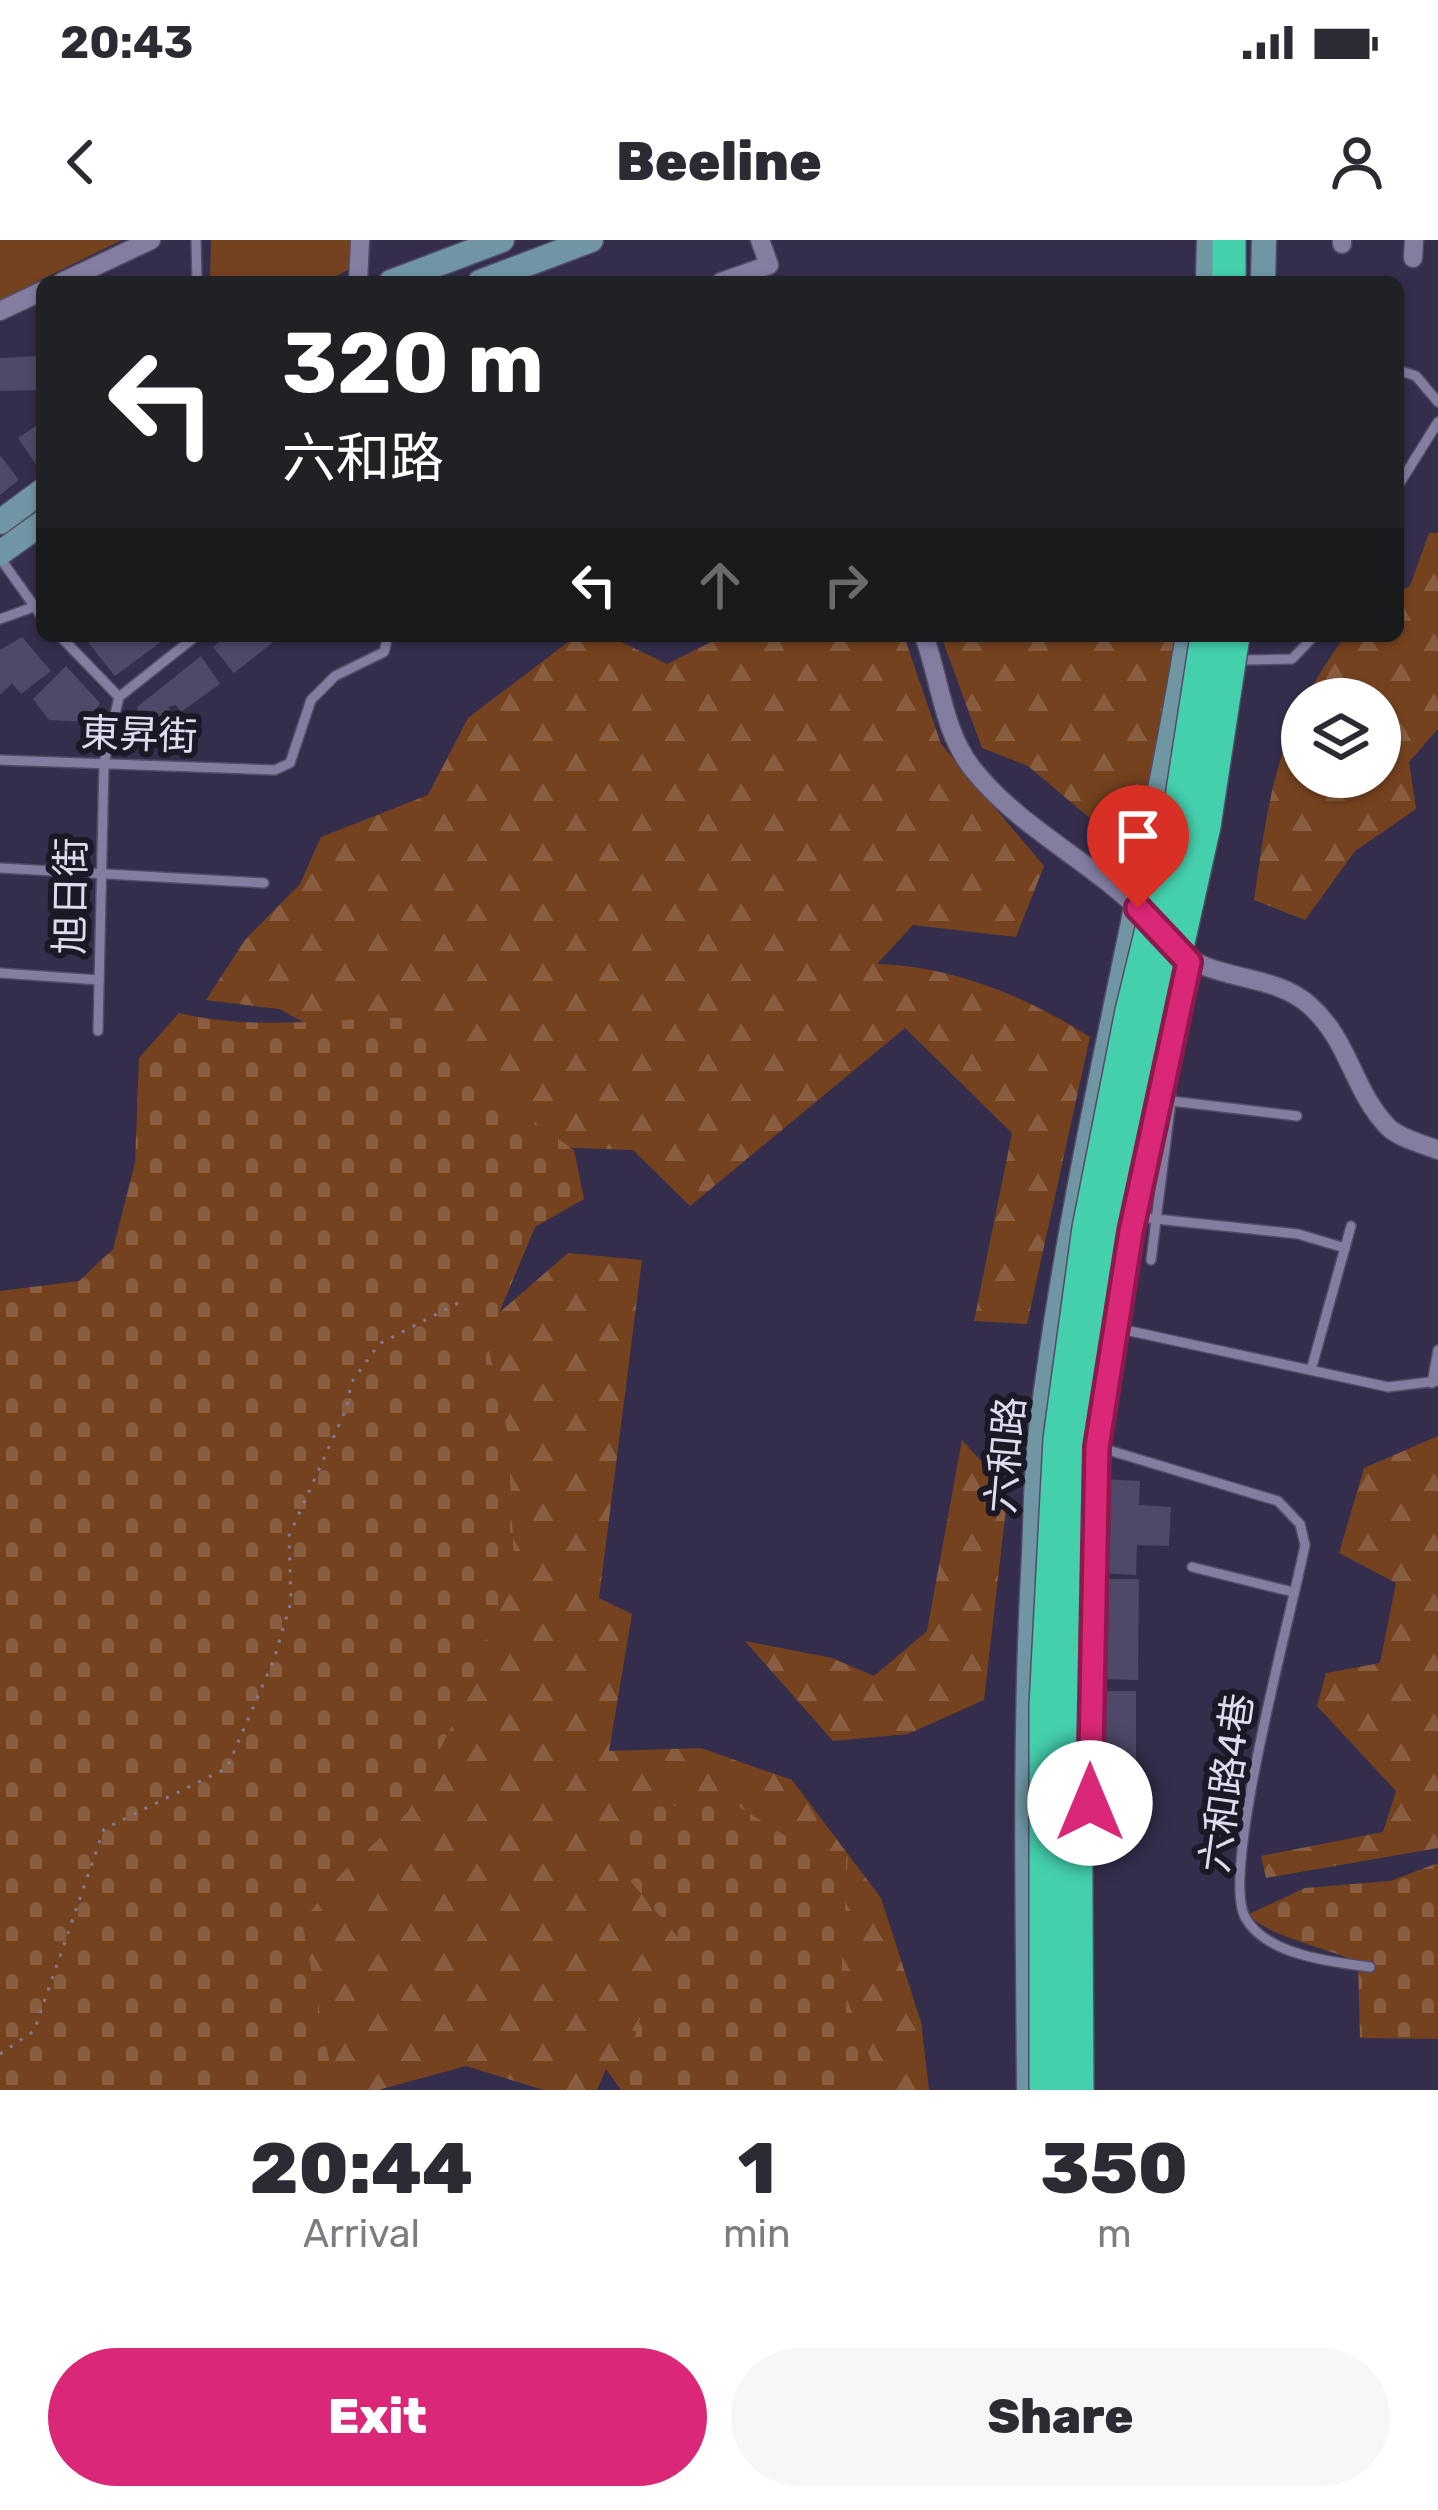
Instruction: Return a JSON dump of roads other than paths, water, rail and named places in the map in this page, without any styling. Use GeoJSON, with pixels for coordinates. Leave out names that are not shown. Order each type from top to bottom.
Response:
{"type":"FeatureCollection","features":[{"type":"Feature","properties":{"kind":"highway"},"geometry":{"type":"LineString","coordinates":[[1229,240],[1229,276]]}},
{"type":"Feature","properties":{"kind":"highway"},"geometry":{"type":"LineString","coordinates":[[1252,240],[1252,276]]}},
{"type":"Feature","properties":{"kind":"highway"},"geometry":{"type":"LineString","coordinates":[[1046,2090],[1046,1706],[1060,1439],[1089,1228],[1132,1011],[1178,823],[1206,642]]}},
{"type":"Feature","properties":{"kind":"highway"},"geometry":{"type":"LineString","coordinates":[[1077,2090],[1075,1708],[1082,1444],[1114,1230],[1242,644]]}},
{"type":"Feature","properties":{"kind":"main road"},"geometry":{"type":"LineString","coordinates":[[407,276],[502,240]]}},
{"type":"Feature","properties":{"kind":"main road"},"geometry":{"type":"LineString","coordinates":[[496,276],[591,240]]}},
{"type":"Feature","properties":{"kind":"main road"},"geometry":{"type":"LineString","coordinates":[[1208,276],[1209,240]]}},
{"type":"Feature","properties":{"kind":"main road"},"geometry":{"type":"LineString","coordinates":[[1263,276],[1264,240]]}},
{"type":"Feature","properties":{"kind":"main road"},"geometry":{"type":"LineString","coordinates":[[0,522],[36,495]]}},
{"type":"Feature","properties":{"kind":"main road"},"geometry":{"type":"LineString","coordinates":[[0,556],[36,528]]}},
{"type":"Feature","properties":{"kind":"main road","name":"六和路"},"geometry":{"type":"LineString","coordinates":[[1029,2090],[1026,1702],[1040,1434],[1069,1227],[1113,1005],[1138,908],[1187,642]]}},
{"type":"Feature","properties":{"kind":"main road"},"geometry":{"type":"LineString","coordinates":[[1091,2090],[1090,1708],[1097,1447],[1116,1328],[1146,1218],[1168,1050],[1189,962],[1242,644]]}},
{"type":"Feature","properties":{"kind":"street"},"geometry":{"type":"LineString","coordinates":[[75,276],[151,240]]}},
{"type":"Feature","properties":{"kind":"street"},"geometry":{"type":"LineString","coordinates":[[358,276],[360,240]]}},
{"type":"Feature","properties":{"kind":"street"},"geometry":{"type":"LineString","coordinates":[[739,276],[769,265],[760,240]]}},
{"type":"Feature","properties":{"kind":"street"},"geometry":{"type":"LineString","coordinates":[[0,311],[36,294]]}},
{"type":"Feature","properties":{"kind":"street"},"geometry":{"type":"LineString","coordinates":[[926,642],[948,724],[971,767],[1019,815],[1138,908],[1189,962],[1256,978],[1303,999],[1337,1031],[1390,1130],[1438,1150]]}},
{"type":"Feature","properties":{"kind":"lane"},"geometry":{"type":"LineString","coordinates":[[196,240],[197,276]]}},
{"type":"Feature","properties":{"kind":"lane"},"geometry":{"type":"LineString","coordinates":[[1404,372],[1416,376],[1438,402]]}},
{"type":"Feature","properties":{"kind":"lane"},"geometry":{"type":"LineString","coordinates":[[1404,476],[1438,422]]}},
{"type":"Feature","properties":{"kind":"lane"},"geometry":{"type":"LineString","coordinates":[[0,556],[36,604],[0,620]]}},
{"type":"Feature","properties":{"kind":"lane"},"geometry":{"type":"LineString","coordinates":[[66,642],[119,697],[188,642]]}},
{"type":"Feature","properties":{"kind":"lane","name":"東昇街"},"geometry":{"type":"LineString","coordinates":[[0,760],[275,770],[290,763],[311,700],[335,676],[384,652],[386,642]]}},
{"type":"Feature","properties":{"kind":"lane"},"geometry":{"type":"LineString","coordinates":[[1242,644],[1292,658],[1308,642]]}},
{"type":"Feature","properties":{"kind":"lane","name":"旭日街"},"geometry":{"type":"LineString","coordinates":[[98,1031],[104,763],[119,697]]}},
{"type":"Feature","properties":{"kind":"lane"},"geometry":{"type":"LineString","coordinates":[[0,868],[265,883]]}},
{"type":"Feature","properties":{"kind":"lane"},"geometry":{"type":"LineString","coordinates":[[0,974],[99,980]]}},
{"type":"Feature","properties":{"kind":"lane"},"geometry":{"type":"LineString","coordinates":[[1151,1260],[1146,1218],[1171,1101],[1168,1050]]}},
{"type":"Feature","properties":{"kind":"lane"},"geometry":{"type":"LineString","coordinates":[[1171,1101],[1298,1116]]}},
{"type":"Feature","properties":{"kind":"lane"},"geometry":{"type":"LineString","coordinates":[[1146,1218],[1298,1234],[1345,1248]]}},
{"type":"Feature","properties":{"kind":"lane"},"geometry":{"type":"LineString","coordinates":[[1311,1370],[1351,1226]]}},
{"type":"Feature","properties":{"kind":"lane"},"geometry":{"type":"LineString","coordinates":[[1116,1328],[1388,1387],[1435,1382],[1438,1350]]}},
{"type":"Feature","properties":{"kind":"lane","name":"六和路4巷"},"geometry":{"type":"LineString","coordinates":[[1097,1447],[1278,1501],[1304,1534],[1245,1838],[1241,1909],[1247,1922],[1280,1945],[1370,1967]]}},
{"type":"Feature","properties":{"kind":"lane"},"geometry":{"type":"LineString","coordinates":[[1192,1567],[1293,1592]]}}]}
